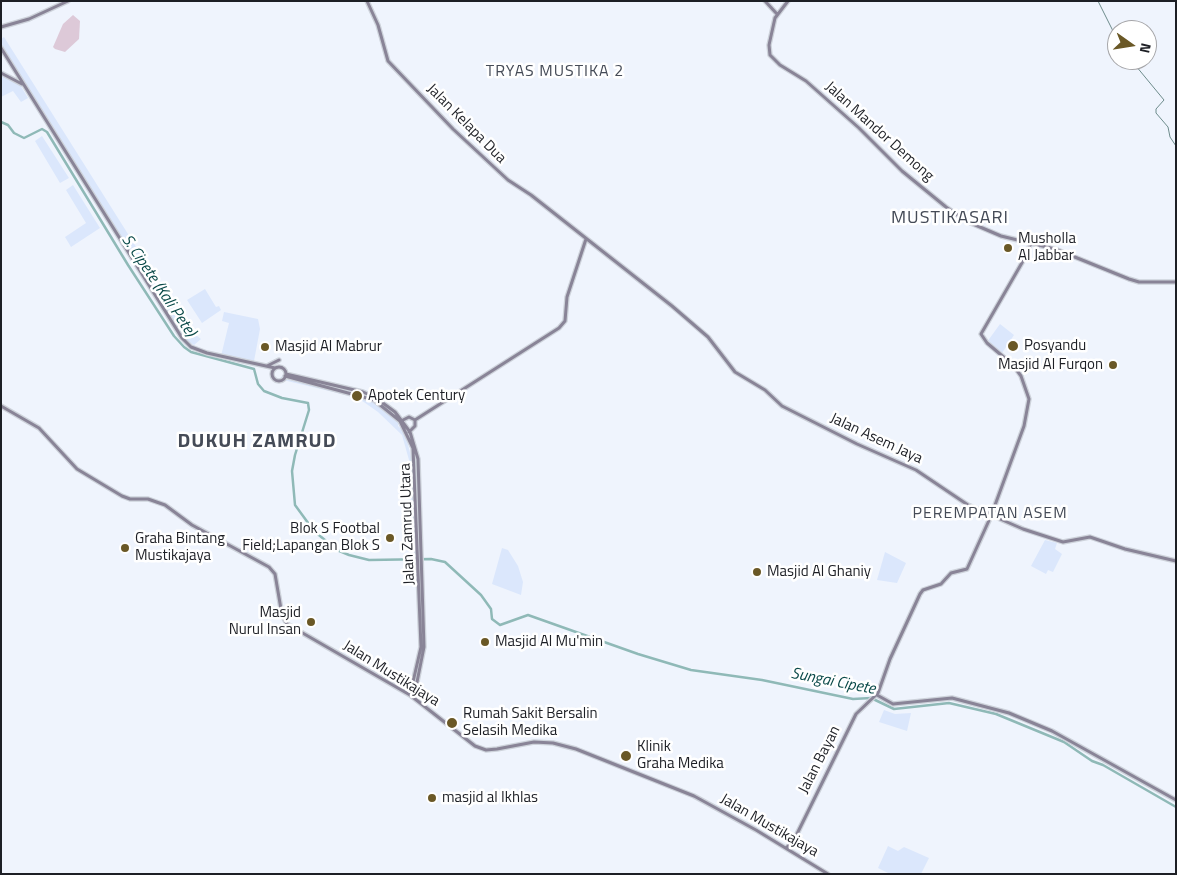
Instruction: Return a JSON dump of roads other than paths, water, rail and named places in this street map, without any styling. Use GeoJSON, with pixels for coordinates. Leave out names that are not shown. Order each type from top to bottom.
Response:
{"type":"FeatureCollection","features":[{"type":"Feature","properties":{"kind":"main road"},"geometry":{"type":"LineString","coordinates":[[1,27],[29,19],[68,1]]}},
{"type":"Feature","properties":{"kind":"main road","name":"Jalan Kelapa Dua"},"geometry":{"type":"LineString","coordinates":[[367,1],[378,25],[388,61],[453,129],[499,173],[531,195],[584,238]]}},
{"type":"Feature","properties":{"kind":"main road"},"geometry":{"type":"LineString","coordinates":[[765,1],[777,14]]}},
{"type":"Feature","properties":{"kind":"main road","name":"Jalan Mandor Demong"},"geometry":{"type":"LineString","coordinates":[[788,1],[777,14],[769,45],[769,54],[776,61],[803,78],[859,128],[899,169],[946,207],[966,221],[997,234],[1055,249],[1137,281],[1176,282]]}},
{"type":"Feature","properties":{"kind":"main road"},"geometry":{"type":"LineString","coordinates":[[1,48],[182,338],[190,347],[207,353],[282,368],[285,375],[278,380],[272,376],[266,366]]}},
{"type":"Feature","properties":{"kind":"main road"},"geometry":{"type":"LineString","coordinates":[[1,73],[25,86]]}},
{"type":"Feature","properties":{"kind":"main road"},"geometry":{"type":"LineString","coordinates":[[415,420],[559,328],[565,321],[567,297],[584,238]]}},
{"type":"Feature","properties":{"kind":"main road","name":"Jalan Asem Jaya"},"geometry":{"type":"LineString","coordinates":[[584,238],[672,306],[708,337],[735,372],[765,390],[782,406],[856,444],[915,469],[968,505],[991,518],[1058,541],[1068,542],[1090,538],[1125,549],[1176,561]]}},
{"type":"Feature","properties":{"kind":"main road"},"geometry":{"type":"LineString","coordinates":[[1031,243],[982,334],[987,343],[1013,365],[1021,376],[1029,399],[1024,426],[991,518],[967,569],[951,573],[941,584],[924,590],[920,594],[875,696],[893,704],[952,698],[1009,713],[1052,731],[1176,800]]}},
{"type":"Feature","properties":{"kind":"main road"},"geometry":{"type":"LineString","coordinates":[[266,366],[279,360]]}},
{"type":"Feature","properties":{"kind":"main road"},"geometry":{"type":"LineString","coordinates":[[272,376],[275,368]]}},
{"type":"Feature","properties":{"kind":"main road","name":"Jalan Zamrud Utara"},"geometry":{"type":"LineString","coordinates":[[285,375],[376,398],[401,420],[408,432],[418,459],[421,647],[412,696]]}},
{"type":"Feature","properties":{"kind":"main road","name":"Jalan Mustikajaya"},"geometry":{"type":"LineString","coordinates":[[1,406],[39,428],[77,469],[122,496],[130,499],[148,499],[165,505],[192,525],[269,567],[275,574],[282,615],[287,624],[412,696],[479,748],[497,749],[534,742],[553,743],[576,749],[694,796],[828,874]]}},
{"type":"Feature","properties":{"kind":"main road"},"geometry":{"type":"LineString","coordinates":[[401,420],[409,417],[415,420]]}},
{"type":"Feature","properties":{"kind":"main road"},"geometry":{"type":"LineString","coordinates":[[408,432],[415,426],[415,420]]}},
{"type":"Feature","properties":{"kind":"main road","name":"Jalan Bayan"},"geometry":{"type":"LineString","coordinates":[[786,848],[792,842],[856,714],[875,696]]}},
{"type":"Feature","properties":{"kind":"main road"},"geometry":{"type":"LineString","coordinates":[[792,842],[795,854]]}},
{"type":"Feature","properties":{"kind":"waterway"},"geometry":{"type":"LineString","coordinates":[[1098,1],[1108,20]]}},
{"type":"Feature","properties":{"kind":"waterway"},"geometry":{"type":"LineString","coordinates":[[1139,70],[1164,100],[1156,109],[1156,113],[1168,127],[1170,137],[1176,146]]}},
{"type":"Feature","properties":{"kind":"waterway","name":"S. Cipete (Kali Pete)"},"geometry":{"type":"LineString","coordinates":[[1,122],[8,125],[14,133],[24,138],[42,129],[47,132],[128,265],[174,336],[184,347],[191,352],[254,369],[258,384],[264,391],[282,398],[308,403],[309,410],[292,471],[295,505],[314,531],[337,550],[369,560],[431,559],[445,562],[481,595],[491,609],[492,619],[500,625],[528,615],[638,654],[691,670],[762,680],[853,699],[871,698],[894,709],[949,703],[996,714],[1064,742],[1092,761],[1103,765],[1176,807]]}},
{"type":"Feature","properties":{"kind":"place","name":"Musholla Al Jabbar"},"geometry":{"type":"Point","coordinates":[1008,248]}},
{"type":"Feature","properties":{"kind":"place","name":"Posyandu"},"geometry":{"type":"Point","coordinates":[1013,346]}},
{"type":"Feature","properties":{"kind":"place","name":"Masjid Al Mabrur"},"geometry":{"type":"Point","coordinates":[265,347]}},
{"type":"Feature","properties":{"kind":"place","name":"Masjid Al Furqon"},"geometry":{"type":"Point","coordinates":[1113,365]}},
{"type":"Feature","properties":{"kind":"place","name":"Apotek Century"},"geometry":{"type":"Point","coordinates":[357,396]}},
{"type":"Feature","properties":{"kind":"place","name":"Blok S Footbal Field;Lapangan Blok S"},"geometry":{"type":"Point","coordinates":[390,538]}},
{"type":"Feature","properties":{"kind":"place","name":"Graha Bintang Mustikajaya"},"geometry":{"type":"Point","coordinates":[125,548]}},
{"type":"Feature","properties":{"kind":"place","name":"Masjid Al Ghaniy"},"geometry":{"type":"Point","coordinates":[757,572]}},
{"type":"Feature","properties":{"kind":"place","name":"Masjid Nurul Insan"},"geometry":{"type":"Point","coordinates":[311,622]}},
{"type":"Feature","properties":{"kind":"place","name":"Masjid Al Mu'min"},"geometry":{"type":"Point","coordinates":[485,642]}},
{"type":"Feature","properties":{"kind":"place","name":"Rumah Sakit Bersalin Selasih Medika"},"geometry":{"type":"Point","coordinates":[452,723]}},
{"type":"Feature","properties":{"kind":"place","name":"Klinik Graha Medika"},"geometry":{"type":"Point","coordinates":[626,756]}},
{"type":"Feature","properties":{"kind":"place","name":"masjid al Ikhlas"},"geometry":{"type":"Point","coordinates":[432,798]}},
{"type":"Feature","properties":{"kind":"district","name":"TRYAS MUSTIKA 2"},"geometry":{"type":"Point","coordinates":[555,72]}},
{"type":"Feature","properties":{"kind":"district","name":"MUSTIKASARI"},"geometry":{"type":"Point","coordinates":[950,219]}},
{"type":"Feature","properties":{"kind":"district","name":"DUKUH ZAMRUD"},"geometry":{"type":"Point","coordinates":[257,442]}},
{"type":"Feature","properties":{"kind":"district","name":"PEREMPATAN ASEM"},"geometry":{"type":"Point","coordinates":[990,514]}},
{"type":"Feature","properties":{"kind":"water label","name":"Sungai Cipete"},"geometry":{"type":"Point","coordinates":[833,682]}}]}
